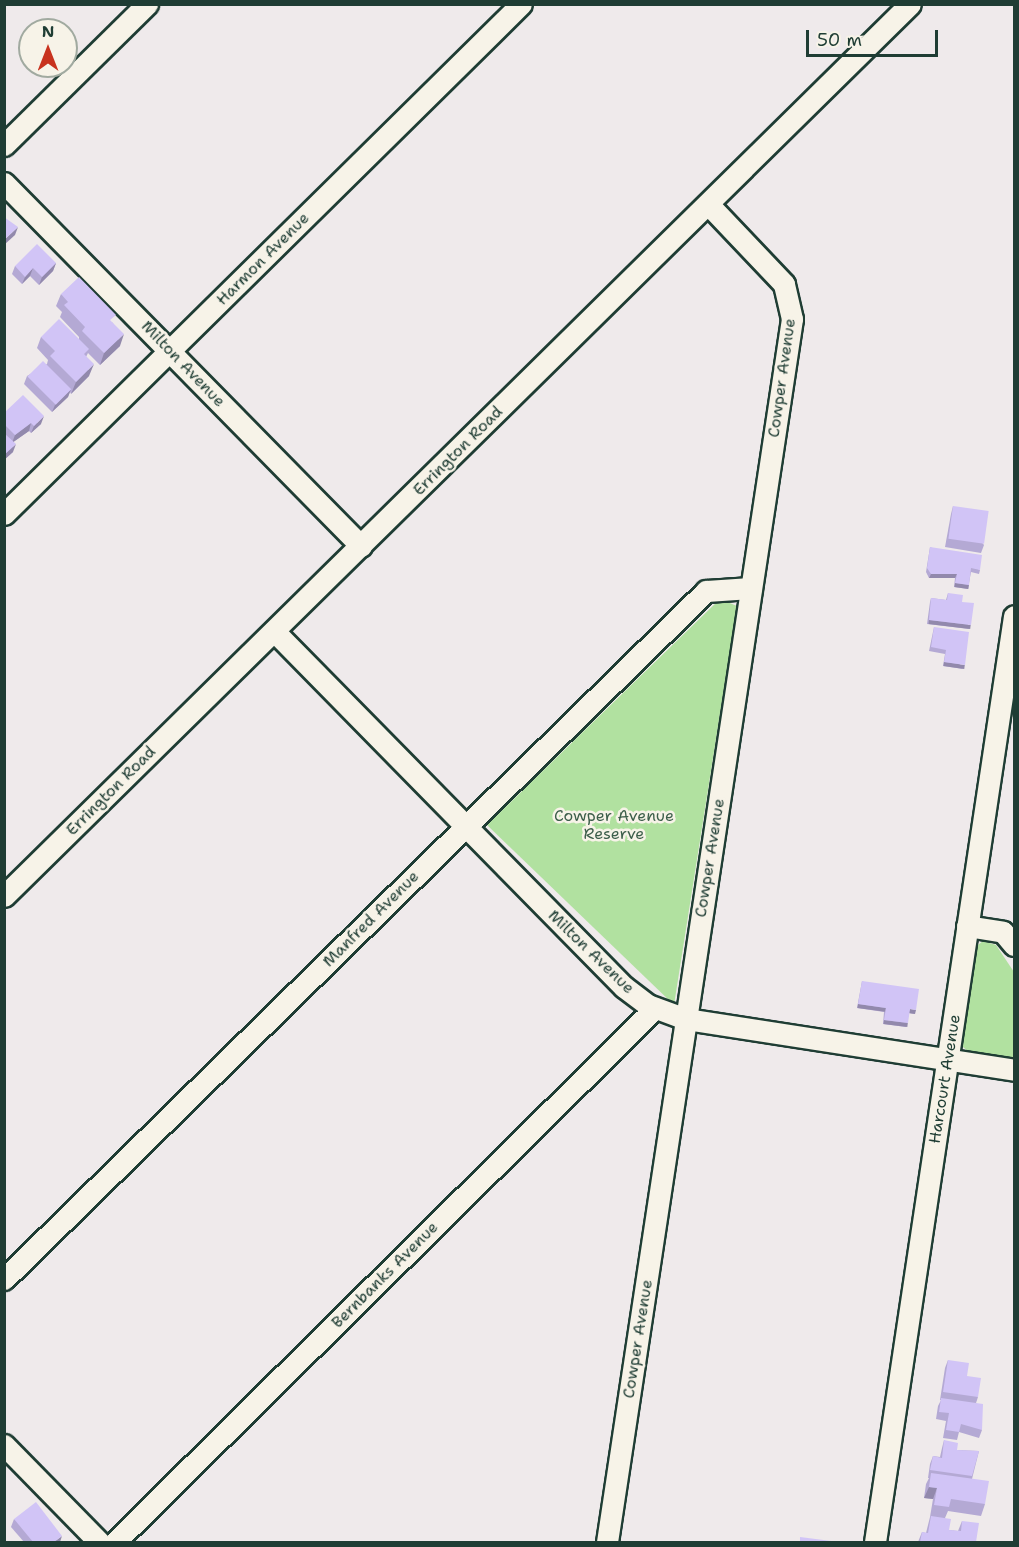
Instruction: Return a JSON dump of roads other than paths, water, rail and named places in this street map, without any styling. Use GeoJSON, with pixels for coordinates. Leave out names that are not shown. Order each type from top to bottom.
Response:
{"type":"FeatureCollection","features":[{"type":"Feature","properties":{"kind":"street"},"geometry":{"type":"LineString","coordinates":[[6,143],[147,4]]}},
{"type":"Feature","properties":{"kind":"street","name":"Harmon Avenue"},"geometry":{"type":"LineString","coordinates":[[4,514],[521,4]]}},
{"type":"Feature","properties":{"kind":"street","name":"Errington Road"},"geometry":{"type":"LineString","coordinates":[[4,896],[910,4]]}},
{"type":"Feature","properties":{"kind":"street","name":"Milton Avenue"},"geometry":{"type":"LineString","coordinates":[[4,183],[361,546]]}},
{"type":"Feature","properties":{"kind":"street","name":"Cowper Avenue"},"geometry":{"type":"LineString","coordinates":[[607,1542],[792,319],[791,298],[770,267],[708,204]]}},
{"type":"Feature","properties":{"kind":"street","name":"Manfred Avenue"},"geometry":{"type":"LineString","coordinates":[[4,1280],[706,591],[751,588]]}},
{"type":"Feature","properties":{"kind":"street","name":"Harcourt Avenue"},"geometry":{"type":"LineString","coordinates":[[875,1542],[1014,616]]}},
{"type":"Feature","properties":{"kind":"street","name":"Milton Avenue"},"geometry":{"type":"LineString","coordinates":[[274,631],[624,987],[655,1008],[687,1019],[1014,1070]]}},
{"type":"Feature","properties":{"kind":"street"},"geometry":{"type":"LineString","coordinates":[[968,926],[1003,932],[1014,945]]}},
{"type":"Feature","properties":{"kind":"street","name":"Bernbanks Avenue"},"geometry":{"type":"LineString","coordinates":[[115,1542],[655,1008]]}},
{"type":"Feature","properties":{"kind":"street"},"geometry":{"type":"LineString","coordinates":[[4,1445],[99,1542]]}},
{"type":"Feature","properties":{"kind":"park label","name":"Cowper Avenue Reserve"},"geometry":{"type":"Point","coordinates":[614,825]}}]}
